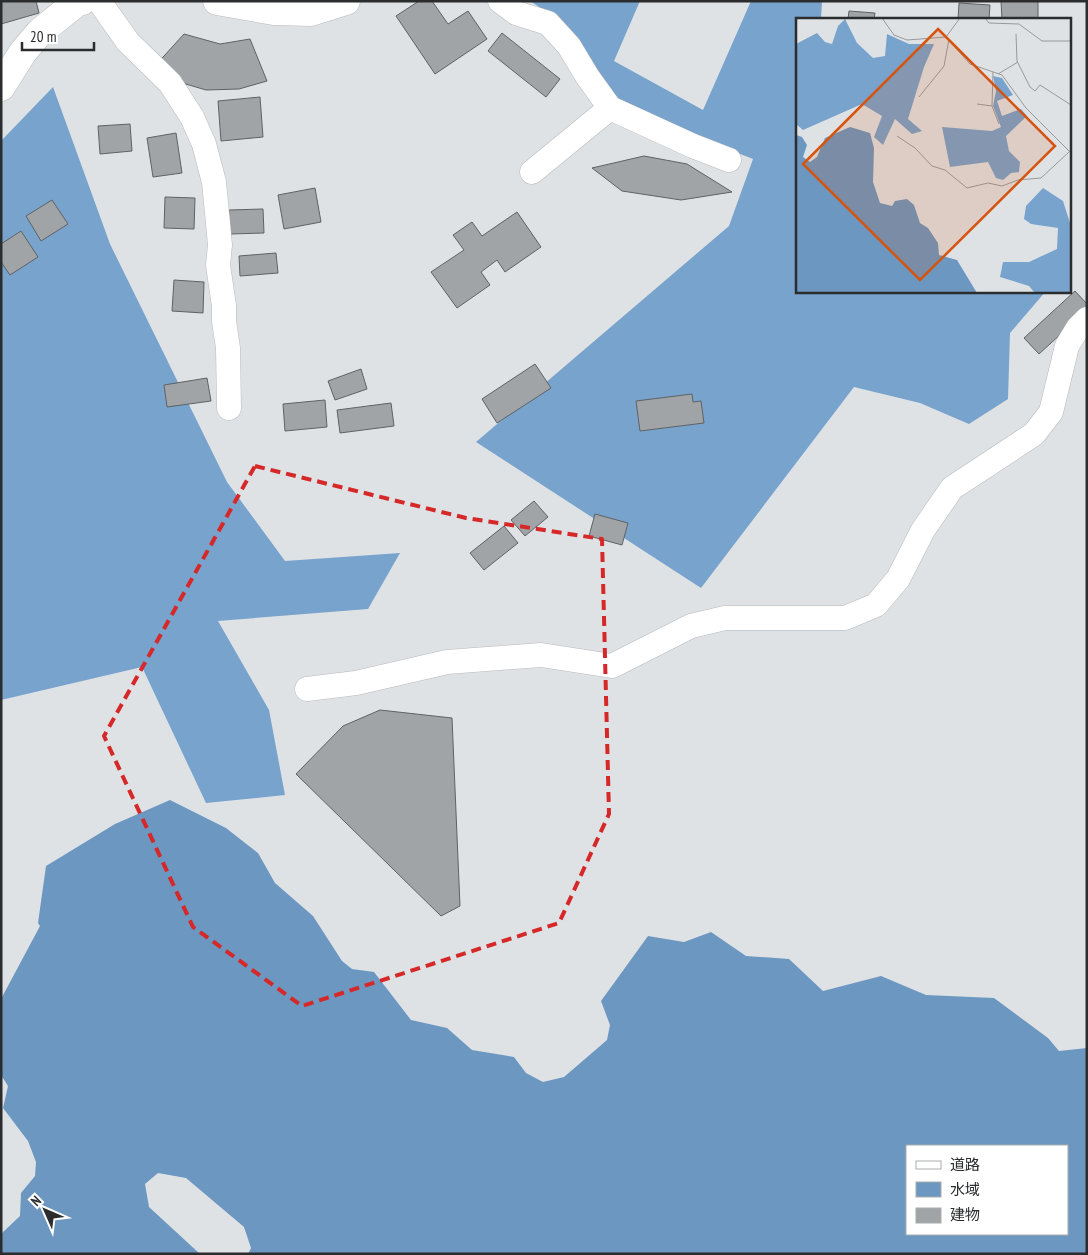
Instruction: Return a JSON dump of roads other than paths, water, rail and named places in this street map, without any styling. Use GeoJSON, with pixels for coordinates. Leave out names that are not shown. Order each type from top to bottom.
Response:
{"type":"FeatureCollection","features":[{"type":"Feature","properties":{"kind":"main road"},"geometry":{"type":"LineString","coordinates":[[217,1],[274,11],[311,12],[346,1]]}},
{"type":"Feature","properties":{"kind":"main road"},"geometry":{"type":"LineString","coordinates":[[1,86],[23,52],[40,32],[83,2]]}},
{"type":"Feature","properties":{"kind":"street"},"geometry":{"type":"LineString","coordinates":[[500,1],[516,13],[548,23],[569,46],[587,76],[610,108],[693,146],[730,160]]}},
{"type":"Feature","properties":{"kind":"street"},"geometry":{"type":"LineString","coordinates":[[83,2],[170,83],[192,117],[204,144],[214,182],[217,213],[220,245],[218,265],[228,348],[229,408]]}},
{"type":"Feature","properties":{"kind":"street"},"geometry":{"type":"LineString","coordinates":[[532,172],[610,108]]}},
{"type":"Feature","properties":{"kind":"street"},"geometry":{"type":"LineString","coordinates":[[307,689],[356,683],[447,662],[541,656],[612,666],[691,626],[725,618],[845,618],[876,605],[898,579],[923,530],[952,488],[1034,434],[1051,412],[1067,346],[1078,328],[1087,320]]}},
{"type":"Feature","properties":{"kind":"water"},"geometry":{"type":"Polygon","coordinates":[[[170,800],[226,828],[258,853],[275,883],[313,916],[342,961],[352,969],[374,972],[411,1020],[447,1028],[472,1050],[514,1057],[526,1073],[543,1082],[564,1077],[607,1040],[610,1025],[601,1001],[648,936],[684,942],[711,932],[746,956],[789,959],[823,991],[881,976],[926,995],[994,998],[1048,1038],[1059,1051],[1087,1048],[1087,1254],[248,1254],[251,1248],[244,1227],[186,1178],[158,1173],[145,1184],[149,1207],[200,1254],[1,1254],[1,1234],[20,1216],[21,1193],[35,1176],[36,1162],[28,1141],[3,1108],[8,1086],[1,1075],[1,999],[40,926],[38,923],[46,866],[115,824],[170,800]]]}}]}
